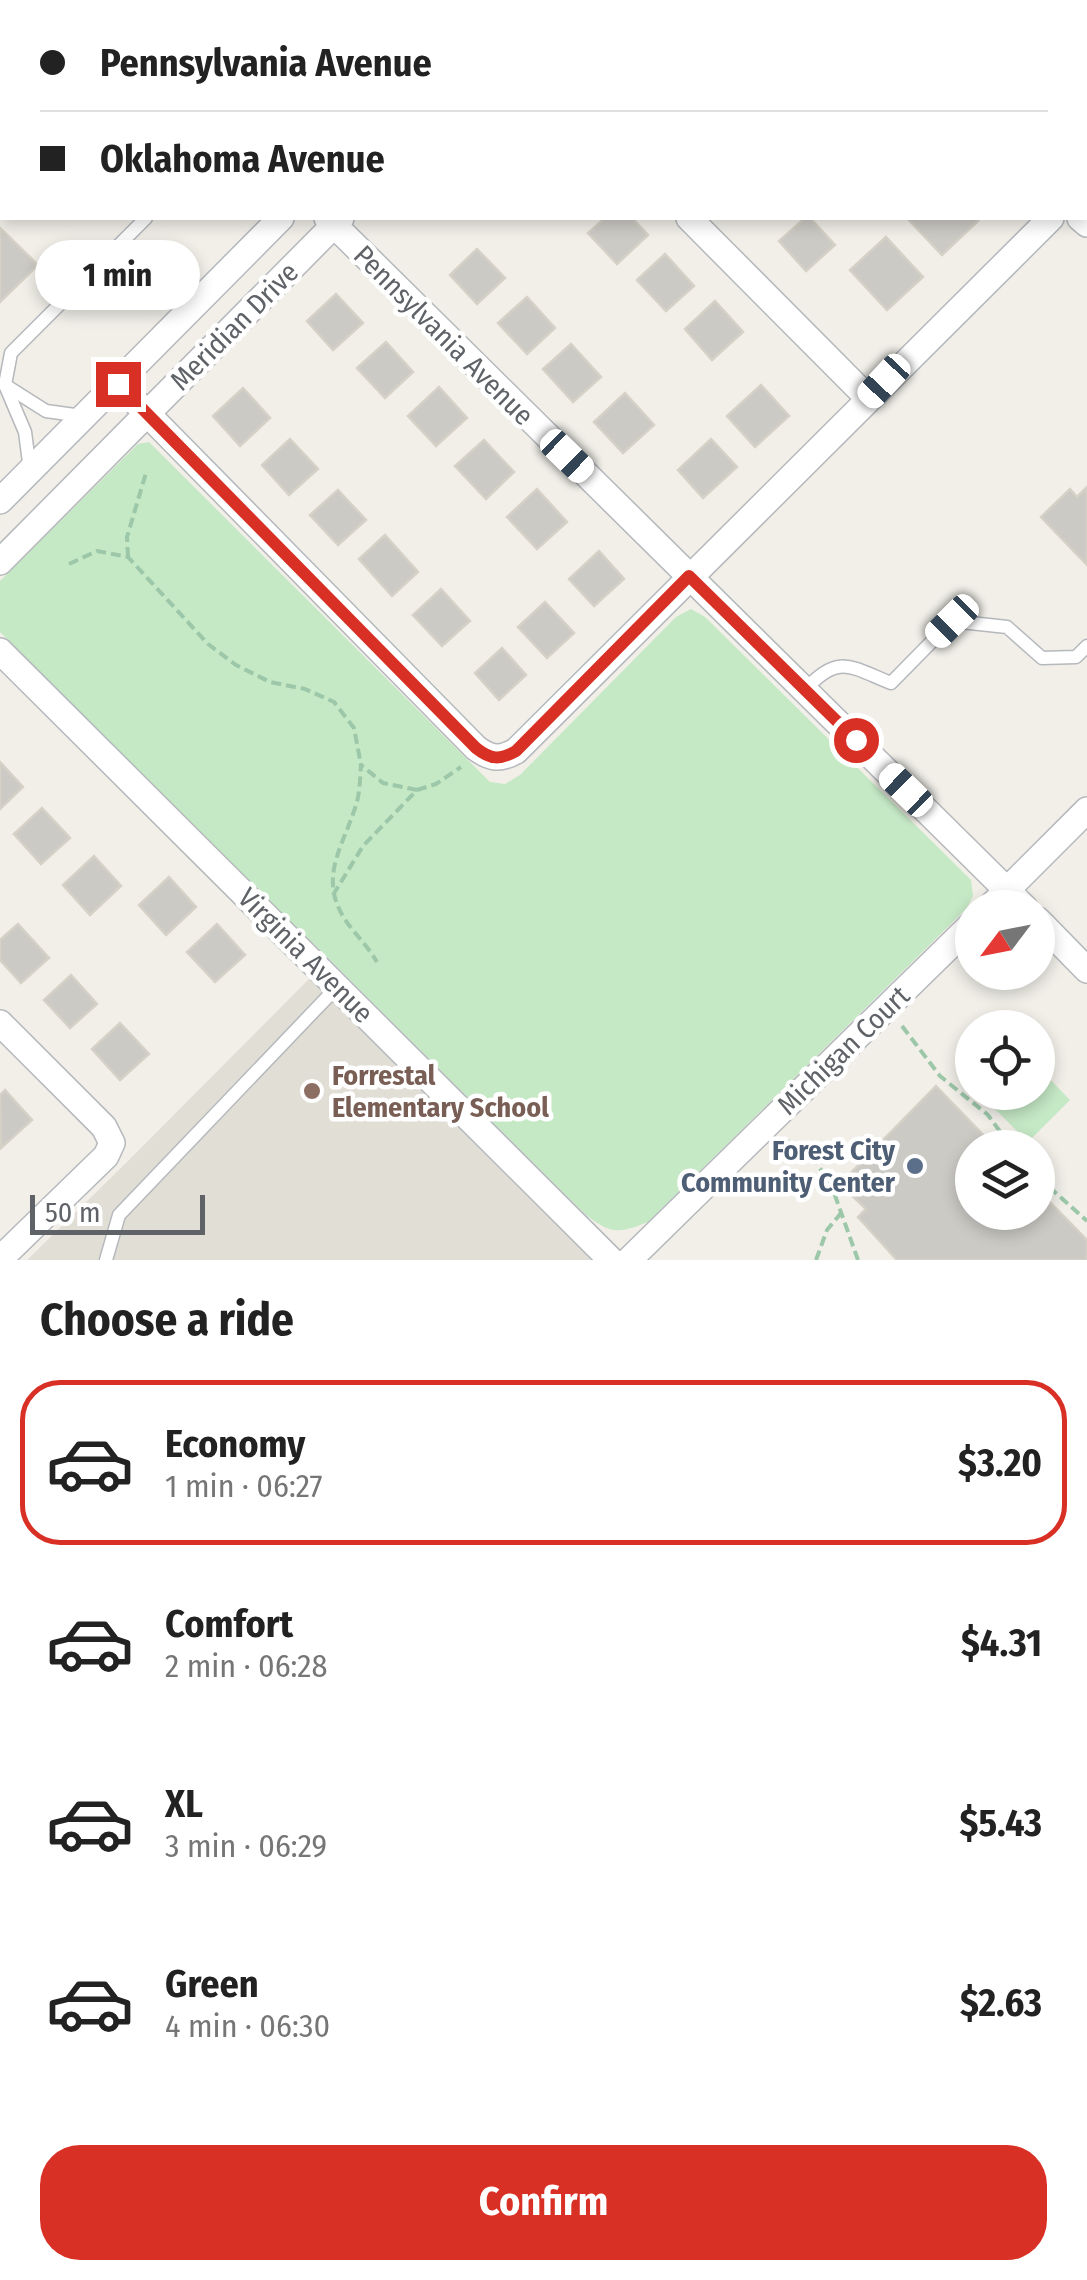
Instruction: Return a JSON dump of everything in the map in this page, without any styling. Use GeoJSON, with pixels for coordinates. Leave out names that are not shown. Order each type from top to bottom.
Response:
{"type":"FeatureCollection","features":[{"type":"Feature","properties":{"kind":"street","name":"Meridian Drive"},"geometry":{"type":"LineString","coordinates":[[0,501],[279,220]]}},
{"type":"Feature","properties":{"kind":"street","name":"Meridian Drive"},"geometry":{"type":"LineString","coordinates":[[0,562],[334,220]]}},
{"type":"Feature","properties":{"kind":"street","name":"Pennsylvania Avenue"},"geometry":{"type":"LineString","coordinates":[[334,220],[805,690],[996,890]]}},
{"type":"Feature","properties":{"kind":"street"},"geometry":{"type":"LineString","coordinates":[[691,220],[868,398]]}},
{"type":"Feature","properties":{"kind":"street"},"geometry":{"type":"LineString","coordinates":[[118,384],[476,748],[488,757],[502,759],[516,751],[1049,220]]}},
{"type":"Feature","properties":{"kind":"street","name":"Virginia Avenue"},"geometry":{"type":"LineString","coordinates":[[0,651],[611,1260]]}},
{"type":"Feature","properties":{"kind":"street"},"geometry":{"type":"LineString","coordinates":[[1017,890],[1087,810]]}},
{"type":"Feature","properties":{"kind":"street"},"geometry":{"type":"LineString","coordinates":[[1055,937],[1087,970]]}},
{"type":"Feature","properties":{"kind":"street","name":"Michigan Court"},"geometry":{"type":"LineString","coordinates":[[629,1260],[955,941]]}},
{"type":"Feature","properties":{"kind":"street"},"geometry":{"type":"LineString","coordinates":[[0,1023],[104,1128],[112,1143],[106,1156],[0,1259]]}},
{"type":"Feature","properties":{"kind":"lane"},"geometry":{"type":"LineString","coordinates":[[30,471],[25,432],[3,383],[11,352],[144,220]]}},
{"type":"Feature","properties":{"kind":"lane"},"geometry":{"type":"LineString","coordinates":[[3,383],[46,412],[86,416]]}},
{"type":"Feature","properties":{"kind":"lane"},"geometry":{"type":"LineString","coordinates":[[805,690],[822,670],[846,665],[891,683],[952,621],[1007,627],[1042,658],[1076,657],[1087,646]]}},
{"type":"Feature","properties":{"kind":"lane"},"geometry":{"type":"LineString","coordinates":[[106,1260],[119,1216],[338,986]]}},
{"type":"Feature","properties":{"kind":"path"},"geometry":{"type":"LineString","coordinates":[[128,557],[127,536],[146,473]]}},
{"type":"Feature","properties":{"kind":"path"},"geometry":{"type":"LineString","coordinates":[[69,564],[98,551],[128,557],[208,644],[236,665],[270,682],[334,702],[354,728],[361,765],[357,803],[332,866],[333,895],[344,920],[362,937],[377,962]]}},
{"type":"Feature","properties":{"kind":"path"},"geometry":{"type":"LineString","coordinates":[[333,895],[363,846],[417,790],[436,784],[464,764]]}},
{"type":"Feature","properties":{"kind":"path"},"geometry":{"type":"LineString","coordinates":[[361,765],[383,783],[417,790]]}},
{"type":"Feature","properties":{"kind":"path"},"geometry":{"type":"LineString","coordinates":[[888,1006],[940,1076],[988,1115],[999,1130]]}},
{"type":"Feature","properties":{"kind":"path"},"geometry":{"type":"LineString","coordinates":[[763,1128],[814,1159],[832,1186],[858,1260]]}},
{"type":"Feature","properties":{"kind":"path"},"geometry":{"type":"LineString","coordinates":[[1055,1192],[1087,1221]]}},
{"type":"Feature","properties":{"kind":"path"},"geometry":{"type":"LineString","coordinates":[[816,1260],[826,1230],[841,1213]]}},
{"type":"Feature","properties":{"kind":"shaded area","name":"Forrestal Elementary School"},"geometry":{"type":"Polygon","coordinates":[[[311,977],[593,1260],[27,1260],[129,1160],[311,977]]]}},
{"type":"Feature","properties":{"kind":"green space"},"geometry":{"type":"Polygon","coordinates":[[[149,442],[490,782],[505,784],[520,775],[676,617],[691,609],[705,617],[971,880],[972,890],[955,890],[955,920],[648,1222],[621,1230],[601,1225],[585,1214],[0,632],[0,581],[138,444],[149,442]]]}},
{"type":"Feature","properties":{"kind":"green space"},"geometry":{"type":"Polygon","coordinates":[[[1055,1085],[1070,1100],[1040,1130],[1016,1130],[996,1110],[1055,1110],[1055,1085]]]}},
{"type":"Feature","properties":{"kind":"building"},"geometry":{"type":"Polygon","coordinates":[[[603,220],[634,220],[648,235],[617,264],[588,233],[603,220]]]}},
{"type":"Feature","properties":{"kind":"building"},"geometry":{"type":"Polygon","coordinates":[[[803,220],[812,220],[835,245],[806,271],[779,241],[803,220]]]}},
{"type":"Feature","properties":{"kind":"building"},"geometry":{"type":"Polygon","coordinates":[[[909,220],[978,221],[942,255],[909,220]]]}},
{"type":"Feature","properties":{"kind":"building"},"geometry":{"type":"Polygon","coordinates":[[[0,228],[38,265],[0,302],[0,228]]]}},
{"type":"Feature","properties":{"kind":"building"},"geometry":{"type":"Polygon","coordinates":[[[886,237],[923,277],[887,310],[850,270],[886,237]]]}},
{"type":"Feature","properties":{"kind":"building"},"geometry":{"type":"Polygon","coordinates":[[[477,249],[505,278],[477,304],[450,275],[477,249]]]}},
{"type":"Feature","properties":{"kind":"building"},"geometry":{"type":"Polygon","coordinates":[[[665,254],[694,286],[666,311],[637,280],[665,254]]]}},
{"type":"Feature","properties":{"kind":"building"},"geometry":{"type":"Polygon","coordinates":[[[336,294],[363,323],[333,350],[307,321],[336,294]]]}},
{"type":"Feature","properties":{"kind":"building"},"geometry":{"type":"Polygon","coordinates":[[[527,297],[555,328],[527,354],[498,323],[527,297]]]}},
{"type":"Feature","properties":{"kind":"building"},"geometry":{"type":"Polygon","coordinates":[[[715,301],[743,332],[712,360],[685,329],[715,301]]]}},
{"type":"Feature","properties":{"kind":"building"},"geometry":{"type":"Polygon","coordinates":[[[386,342],[413,372],[385,398],[357,368],[386,342]]]}},
{"type":"Feature","properties":{"kind":"building"},"geometry":{"type":"Polygon","coordinates":[[[571,344],[601,377],[573,402],[543,369],[571,344]]]}},
{"type":"Feature","properties":{"kind":"building"},"geometry":{"type":"Polygon","coordinates":[[[761,385],[789,416],[755,447],[727,416],[761,385]]]}},
{"type":"Feature","properties":{"kind":"building"},"geometry":{"type":"Polygon","coordinates":[[[439,387],[467,418],[436,446],[408,416],[439,387]]]}},
{"type":"Feature","properties":{"kind":"building"},"geometry":{"type":"Polygon","coordinates":[[[243,388],[270,418],[240,446],[213,416],[243,388]]]}},
{"type":"Feature","properties":{"kind":"building"},"geometry":{"type":"Polygon","coordinates":[[[625,393],[654,425],[623,453],[594,422],[625,393]]]}},
{"type":"Feature","properties":{"kind":"building"},"geometry":{"type":"Polygon","coordinates":[[[290,439],[318,469],[289,495],[262,465],[290,439]]]}},
{"type":"Feature","properties":{"kind":"building"},"geometry":{"type":"Polygon","coordinates":[[[711,439],[737,467],[703,498],[678,470],[711,439]]]}},
{"type":"Feature","properties":{"kind":"building"},"geometry":{"type":"Polygon","coordinates":[[[484,440],[514,472],[486,499],[455,466],[484,440]]]}},
{"type":"Feature","properties":{"kind":"building"},"geometry":{"type":"Polygon","coordinates":[[[1087,487],[1087,565],[1041,517],[1070,489],[1077,497],[1087,487]]]}},
{"type":"Feature","properties":{"kind":"building"},"geometry":{"type":"Polygon","coordinates":[[[537,489],[567,522],[537,549],[507,517],[537,489]]]}},
{"type":"Feature","properties":{"kind":"building"},"geometry":{"type":"Polygon","coordinates":[[[338,490],[366,520],[338,545],[310,515],[338,490]]]}},
{"type":"Feature","properties":{"kind":"building"},"geometry":{"type":"Polygon","coordinates":[[[385,535],[418,572],[392,596],[359,559],[385,535]]]}},
{"type":"Feature","properties":{"kind":"building"},"geometry":{"type":"Polygon","coordinates":[[[599,551],[624,579],[594,606],[569,579],[599,551]]]}},
{"type":"Feature","properties":{"kind":"building"},"geometry":{"type":"Polygon","coordinates":[[[441,589],[470,621],[442,646],[413,615],[441,589]]]}},
{"type":"Feature","properties":{"kind":"building"},"geometry":{"type":"Polygon","coordinates":[[[545,602],[574,633],[547,658],[518,627],[545,602]]]}},
{"type":"Feature","properties":{"kind":"building"},"geometry":{"type":"Polygon","coordinates":[[[502,648],[526,675],[499,700],[475,673],[502,648]]]}},
{"type":"Feature","properties":{"kind":"building"},"geometry":{"type":"Polygon","coordinates":[[[0,762],[23,787],[0,809],[0,762]]]}},
{"type":"Feature","properties":{"kind":"building"},"geometry":{"type":"Polygon","coordinates":[[[42,808],[70,838],[41,864],[14,834],[42,808]]]}},
{"type":"Feature","properties":{"kind":"building"},"geometry":{"type":"Polygon","coordinates":[[[94,856],[121,886],[90,915],[63,885],[94,856]]]}},
{"type":"Feature","properties":{"kind":"building"},"geometry":{"type":"Polygon","coordinates":[[[169,877],[196,907],[166,935],[139,905],[169,877]]]}},
{"type":"Feature","properties":{"kind":"building"},"geometry":{"type":"Polygon","coordinates":[[[18,924],[49,958],[21,983],[0,960],[0,940],[18,924]]]}},
{"type":"Feature","properties":{"kind":"building"},"geometry":{"type":"Polygon","coordinates":[[[217,924],[245,955],[215,982],[187,952],[217,924]]]}},
{"type":"Feature","properties":{"kind":"building"},"geometry":{"type":"Polygon","coordinates":[[[71,975],[97,1004],[70,1028],[44,1000],[71,975]]]}},
{"type":"Feature","properties":{"kind":"building"},"geometry":{"type":"Polygon","coordinates":[[[120,1023],[149,1054],[120,1080],[92,1049],[120,1023]]]}},
{"type":"Feature","properties":{"kind":"building","name":"Forest City Community Center"},"geometry":{"type":"Polygon","coordinates":[[[936,1086],[955,1110],[979,1130],[955,1130],[955,1230],[1055,1230],[1055,1207],[1087,1240],[1087,1260],[897,1260],[858,1217],[866,1209],[840,1184],[936,1086]]]}},
{"type":"Feature","properties":{"kind":"building"},"geometry":{"type":"Polygon","coordinates":[[[5,1090],[32,1120],[1,1148],[0,1095],[5,1090]]]}},
{"type":"Feature","properties":{"kind":"place","name":"Forrestal Elementary School"},"geometry":{"type":"Point","coordinates":[312,1091]}},
{"type":"Feature","properties":{"kind":"place","name":"Forest City Community Center"},"geometry":{"type":"Point","coordinates":[915,1166]}},
{"type":"Feature","properties":{"kind":"route"},"geometry":{"type":"LineString","coordinates":[[118,384],[488,757],[502,759],[516,751],[689,576],[856,740]]}}]}
